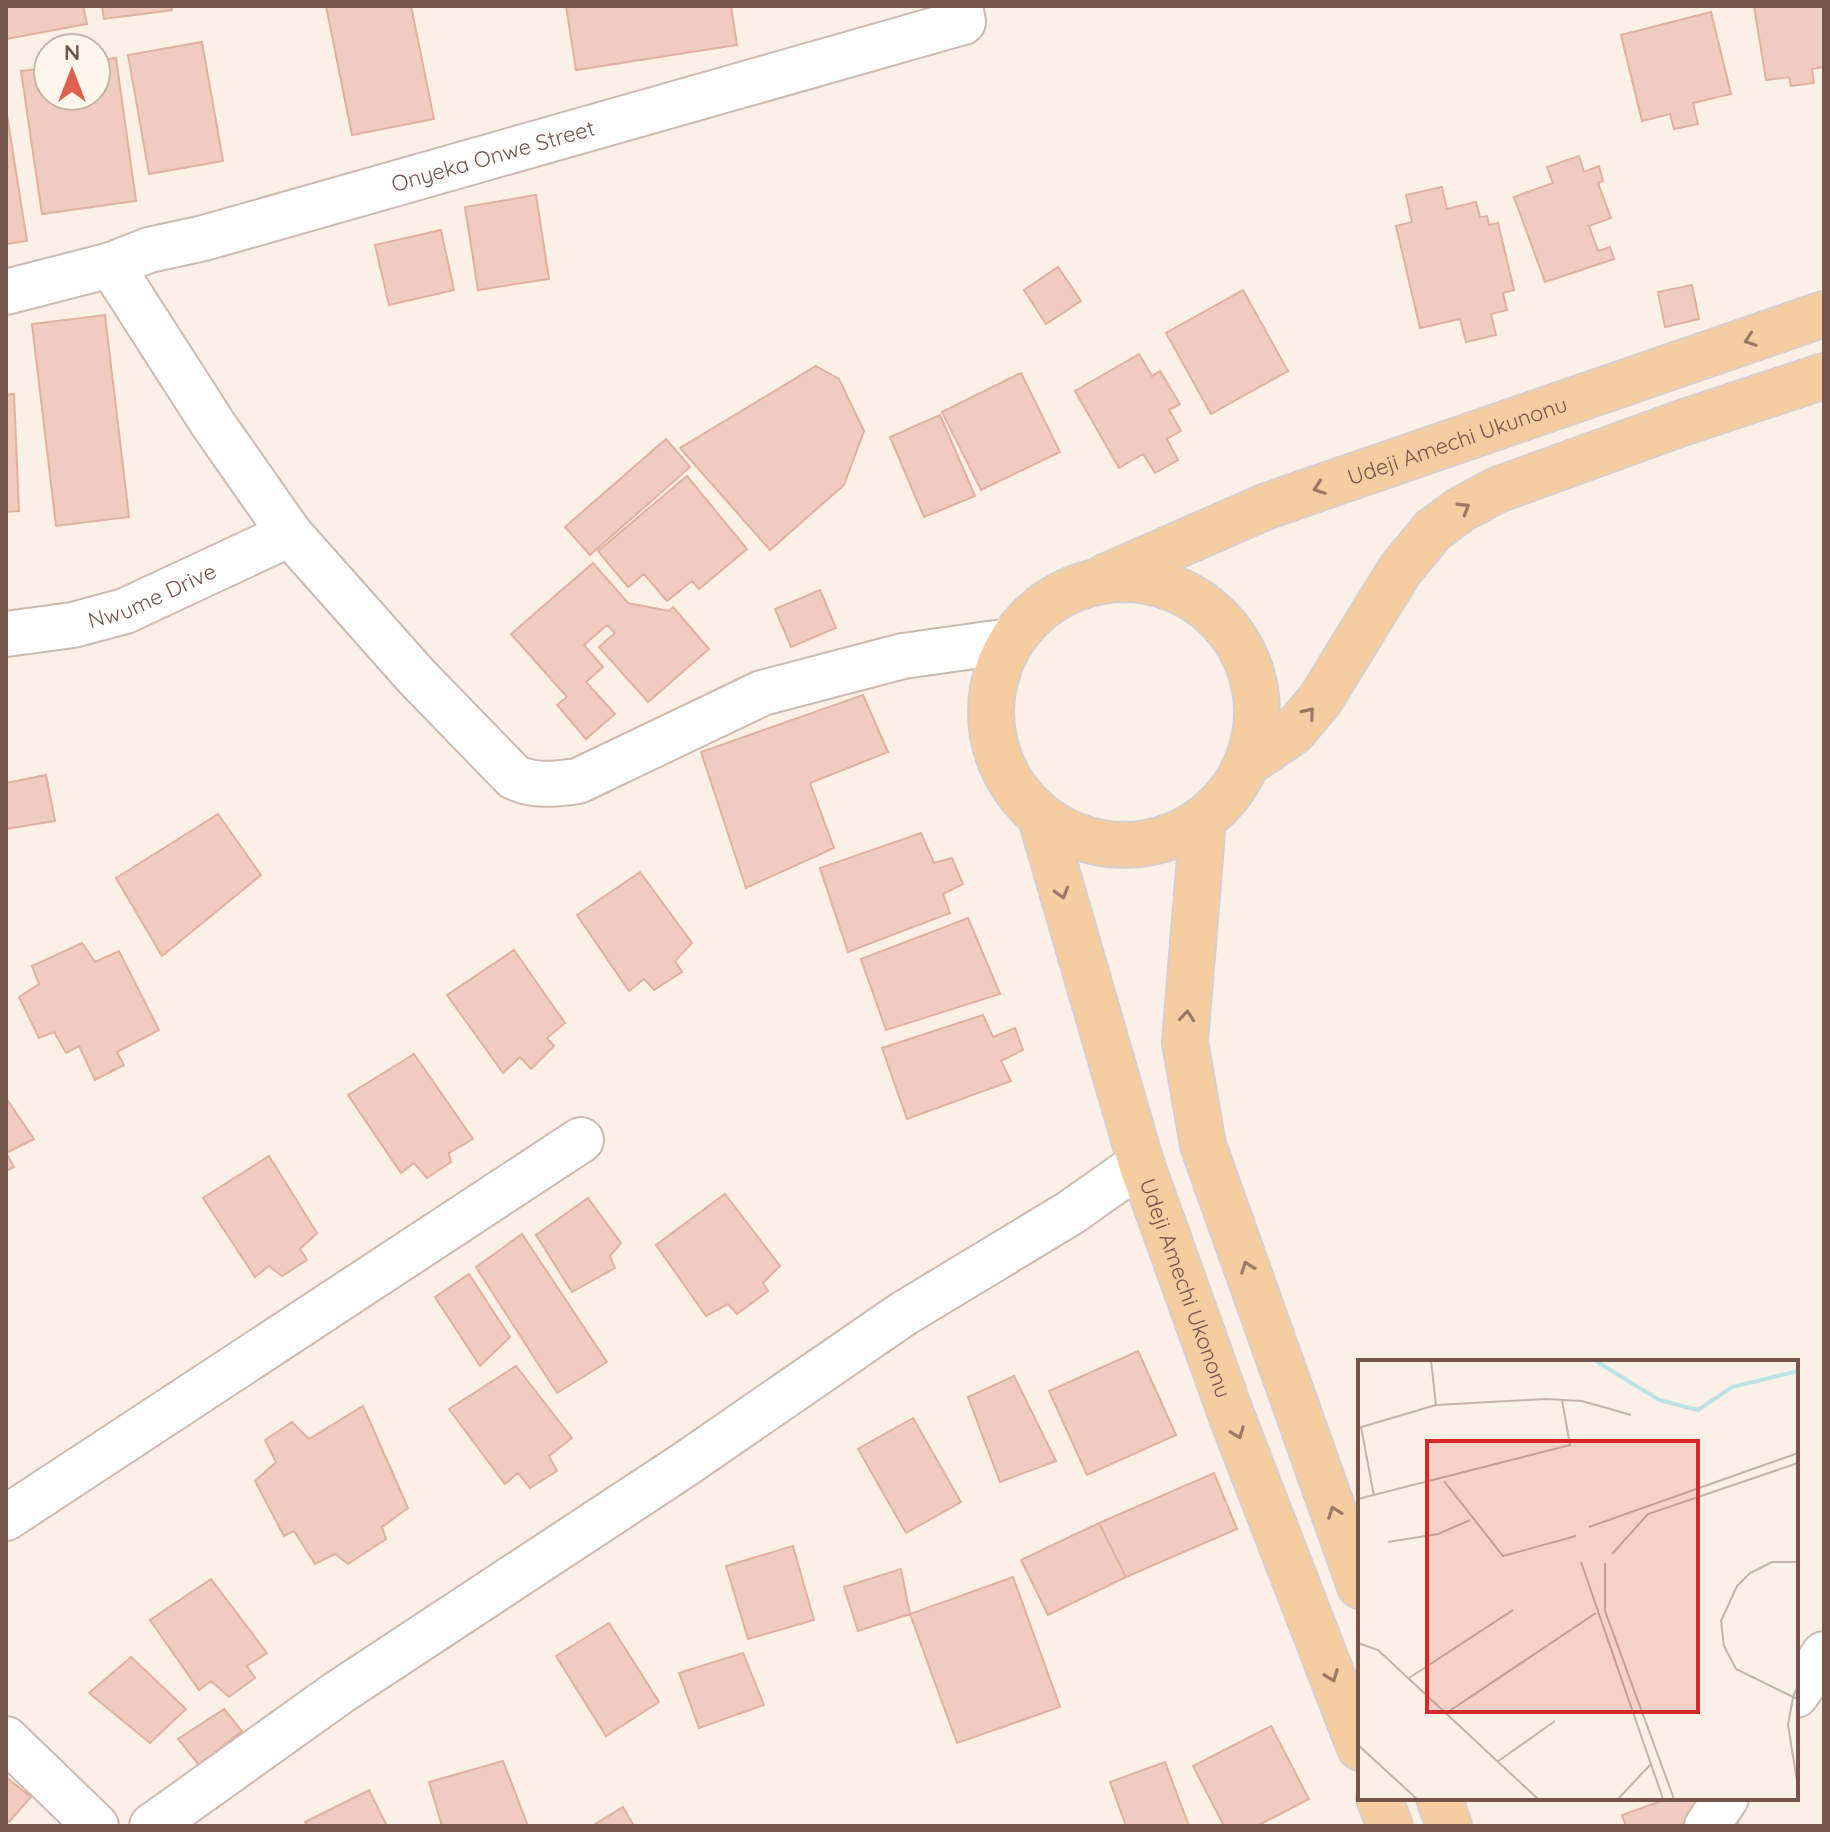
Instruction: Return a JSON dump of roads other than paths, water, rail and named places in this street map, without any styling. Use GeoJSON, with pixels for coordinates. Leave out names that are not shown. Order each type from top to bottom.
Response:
{"type":"FeatureCollection","features":[{"type":"Feature","properties":{"kind":"main road","name":"Udeji Amechi Ukunonu"},"geometry":{"type":"LineString","coordinates":[[1095,582],[1267,506],[1824,314]]}},
{"type":"Feature","properties":{"kind":"main road"},"geometry":{"type":"LineString","coordinates":[[1249,762],[1293,732],[1320,700],[1400,570],[1433,530],[1460,510],[1497,490],[1679,424],[1824,376]]}},
{"type":"Feature","properties":{"kind":"main road"},"geometry":{"type":"LineString","coordinates":[[1136,579],[1176,589],[1211,611],[1238,642],[1254,680],[1258,721],[1249,762],[1222,804],[1203,820],[1164,840],[1122,846],[1079,839],[1041,818],[1014,790],[996,755],[989,716],[994,677],[1010,641],[1033,614],[1062,593],[1095,582],[1136,579]]}},
{"type":"Feature","properties":{"kind":"main road","name":"Udeji Amechi Ukononu"},"geometry":{"type":"LineString","coordinates":[[1041,818],[1141,1163],[1232,1417],[1358,1743]]}},
{"type":"Feature","properties":{"kind":"main road"},"geometry":{"type":"LineString","coordinates":[[1203,820],[1185,1042],[1201,1132],[1358,1580]]}},
{"type":"Feature","properties":{"kind":"main road"},"geometry":{"type":"LineString","coordinates":[[1380,1800],[1390,1826]]}},
{"type":"Feature","properties":{"kind":"street","name":"Onyeka Onwe Street"},"geometry":{"type":"LineString","coordinates":[[6,292],[111,265],[149,250],[204,238],[963,22],[960,6]]}},
{"type":"Feature","properties":{"kind":"street"},"geometry":{"type":"LineString","coordinates":[[111,265],[213,424],[290,534],[416,676],[514,777],[530,784],[553,785],[578,781],[762,693],[903,656],[1010,641]]}},
{"type":"Feature","properties":{"kind":"street","name":"Nwume Drive"},"geometry":{"type":"LineString","coordinates":[[6,634],[73,625],[125,611],[290,534]]}},
{"type":"Feature","properties":{"kind":"street"},"geometry":{"type":"LineString","coordinates":[[6,1518],[581,1140]]}},
{"type":"Feature","properties":{"kind":"street"},"geometry":{"type":"LineString","coordinates":[[152,1826],[338,1693],[684,1465],[903,1314],[1070,1213],[1141,1163]]}},
{"type":"Feature","properties":{"kind":"street"},"geometry":{"type":"LineString","coordinates":[[1798,1692],[1824,1654]]}},
{"type":"Feature","properties":{"kind":"street"},"geometry":{"type":"LineString","coordinates":[[6,1739],[96,1826]]}},
{"type":"Feature","properties":{"kind":"street"},"geometry":{"type":"LineString","coordinates":[[1707,1826],[1725,1800]]}}]}
